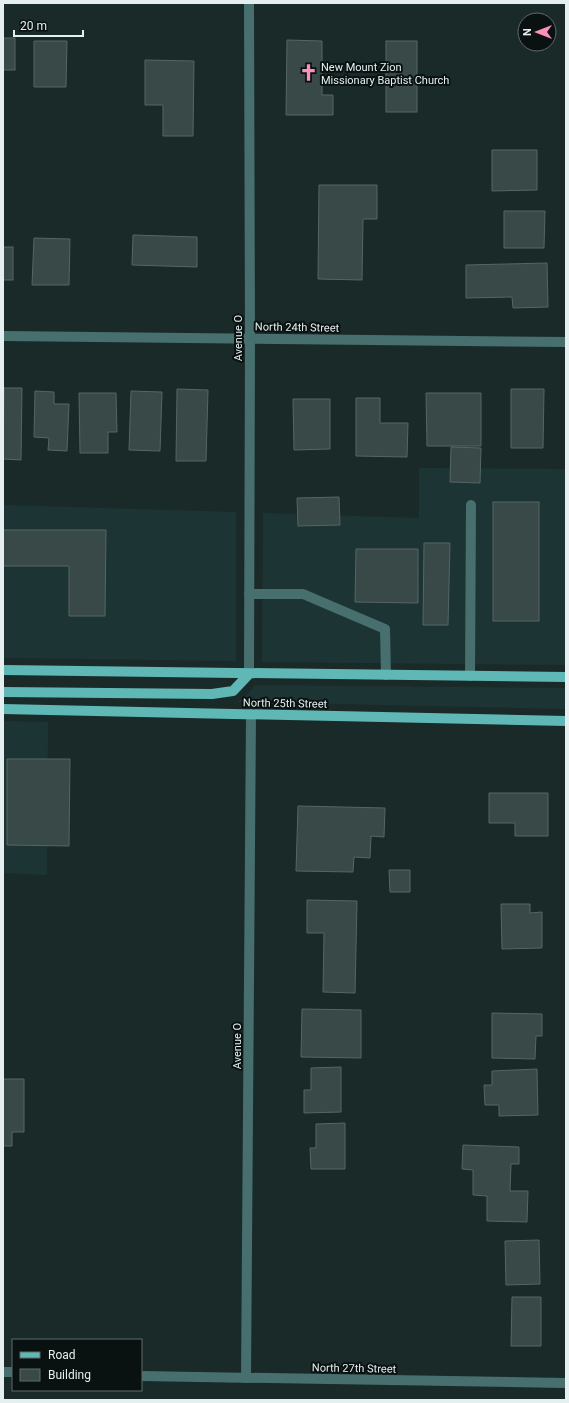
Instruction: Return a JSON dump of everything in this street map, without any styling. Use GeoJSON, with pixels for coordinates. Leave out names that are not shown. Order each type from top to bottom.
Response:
{"type":"FeatureCollection","features":[{"type":"Feature","properties":{"kind":"main road"},"geometry":{"type":"LineString","coordinates":[[3,670],[566,677]]}},
{"type":"Feature","properties":{"kind":"main road"},"geometry":{"type":"LineString","coordinates":[[3,692],[212,694],[233,691],[249,674]]}},
{"type":"Feature","properties":{"kind":"main road","name":"North 25th Street"},"geometry":{"type":"LineString","coordinates":[[3,709],[566,721]]}},
{"type":"Feature","properties":{"kind":"street","name":"Avenue O"},"geometry":{"type":"LineString","coordinates":[[249,3],[249,674]]}},
{"type":"Feature","properties":{"kind":"street","name":"North 24th Street"},"geometry":{"type":"LineString","coordinates":[[3,336],[566,342]]}},
{"type":"Feature","properties":{"kind":"street"},"geometry":{"type":"LineString","coordinates":[[470,676],[471,505]]}},
{"type":"Feature","properties":{"kind":"street"},"geometry":{"type":"LineString","coordinates":[[249,594],[303,594],[385,629],[386,675]]}},
{"type":"Feature","properties":{"kind":"street","name":"Avenue O"},"geometry":{"type":"LineString","coordinates":[[246,1378],[251,714]]}},
{"type":"Feature","properties":{"kind":"street","name":"North 27th Street"},"geometry":{"type":"LineString","coordinates":[[142,1376],[566,1383]]}},
{"type":"Feature","properties":{"kind":"shaded area"},"geometry":{"type":"Polygon","coordinates":[[[419,468],[566,469],[566,665],[262,662],[263,513],[419,518],[419,468]]]}},
{"type":"Feature","properties":{"kind":"shaded area"},"geometry":{"type":"Polygon","coordinates":[[[3,505],[236,512],[236,661],[3,658],[3,505]]]}},
{"type":"Feature","properties":{"kind":"shaded area"},"geometry":{"type":"Polygon","coordinates":[[[255,685],[566,688],[566,709],[237,702],[244,698],[255,685]]]}},
{"type":"Feature","properties":{"kind":"shaded area"},"geometry":{"type":"Polygon","coordinates":[[[3,721],[48,722],[47,875],[3,873],[3,721]]]}},
{"type":"Feature","properties":{"kind":"building"},"geometry":{"type":"Polygon","coordinates":[[[3,38],[15,38],[15,70],[3,70],[3,38]]]}},
{"type":"Feature","properties":{"kind":"building","name":"New Mount Zion Missionary Baptist Church"},"geometry":{"type":"Polygon","coordinates":[[[287,40],[322,41],[322,95],[333,95],[333,115],[286,115],[287,40]]]}},
{"type":"Feature","properties":{"kind":"building"},"geometry":{"type":"Polygon","coordinates":[[[34,41],[67,41],[66,87],[34,87],[34,41]]]}},
{"type":"Feature","properties":{"kind":"building"},"geometry":{"type":"Polygon","coordinates":[[[386,41],[417,41],[417,112],[386,112],[386,41]]]}},
{"type":"Feature","properties":{"kind":"building"},"geometry":{"type":"Polygon","coordinates":[[[145,60],[194,61],[193,136],[163,136],[163,105],[145,105],[145,60]]]}},
{"type":"Feature","properties":{"kind":"building"},"geometry":{"type":"Polygon","coordinates":[[[492,150],[537,150],[537,190],[492,191],[492,150]]]}},
{"type":"Feature","properties":{"kind":"building"},"geometry":{"type":"Polygon","coordinates":[[[319,185],[377,185],[377,219],[363,219],[362,280],[318,279],[319,185]]]}},
{"type":"Feature","properties":{"kind":"building"},"geometry":{"type":"Polygon","coordinates":[[[504,211],[545,211],[544,248],[504,248],[504,211]]]}},
{"type":"Feature","properties":{"kind":"building"},"geometry":{"type":"Polygon","coordinates":[[[133,235],[197,237],[197,267],[132,265],[133,235]]]}},
{"type":"Feature","properties":{"kind":"building"},"geometry":{"type":"Polygon","coordinates":[[[34,238],[70,239],[69,285],[32,285],[34,238]]]}},
{"type":"Feature","properties":{"kind":"building"},"geometry":{"type":"Polygon","coordinates":[[[3,247],[13,247],[13,280],[3,280],[3,247]]]}},
{"type":"Feature","properties":{"kind":"building"},"geometry":{"type":"Polygon","coordinates":[[[547,263],[548,307],[513,308],[512,297],[466,298],[466,265],[547,263]]]}},
{"type":"Feature","properties":{"kind":"building"},"geometry":{"type":"Polygon","coordinates":[[[4,388],[22,388],[21,460],[3,459],[4,388]]]}},
{"type":"Feature","properties":{"kind":"building"},"geometry":{"type":"Polygon","coordinates":[[[177,389],[208,390],[206,461],[176,461],[177,389]]]}},
{"type":"Feature","properties":{"kind":"building"},"geometry":{"type":"Polygon","coordinates":[[[511,389],[544,389],[543,448],[511,448],[511,389]]]}},
{"type":"Feature","properties":{"kind":"building"},"geometry":{"type":"Polygon","coordinates":[[[35,391],[54,392],[54,404],[69,404],[67,451],[48,450],[49,438],[34,437],[35,391]]]}},
{"type":"Feature","properties":{"kind":"building"},"geometry":{"type":"Polygon","coordinates":[[[131,391],[162,392],[160,451],[129,450],[131,391]]]}},
{"type":"Feature","properties":{"kind":"building"},"geometry":{"type":"Polygon","coordinates":[[[79,393],[116,393],[117,432],[108,432],[108,453],[80,453],[79,393]]]}},
{"type":"Feature","properties":{"kind":"building"},"geometry":{"type":"Polygon","coordinates":[[[426,393],[481,393],[481,446],[427,446],[426,393]]]}},
{"type":"Feature","properties":{"kind":"building"},"geometry":{"type":"Polygon","coordinates":[[[356,398],[380,398],[380,423],[408,423],[407,457],[356,456],[356,398]]]}},
{"type":"Feature","properties":{"kind":"building"},"geometry":{"type":"Polygon","coordinates":[[[293,399],[330,399],[330,449],[294,450],[293,399]]]}},
{"type":"Feature","properties":{"kind":"building"},"geometry":{"type":"Polygon","coordinates":[[[451,447],[481,448],[480,483],[450,482],[451,447]]]}},
{"type":"Feature","properties":{"kind":"building"},"geometry":{"type":"Polygon","coordinates":[[[339,497],[340,525],[298,526],[297,498],[339,497]]]}},
{"type":"Feature","properties":{"kind":"building"},"geometry":{"type":"Polygon","coordinates":[[[493,502],[539,502],[539,621],[493,621],[493,502]]]}},
{"type":"Feature","properties":{"kind":"building"},"geometry":{"type":"Polygon","coordinates":[[[3,530],[106,530],[105,616],[69,616],[69,566],[3,566],[3,530]]]}},
{"type":"Feature","properties":{"kind":"building"},"geometry":{"type":"Polygon","coordinates":[[[424,543],[450,543],[448,625],[423,625],[424,543]]]}},
{"type":"Feature","properties":{"kind":"building"},"geometry":{"type":"Polygon","coordinates":[[[356,549],[418,549],[418,603],[355,602],[356,549]]]}},
{"type":"Feature","properties":{"kind":"building"},"geometry":{"type":"Polygon","coordinates":[[[7,759],[70,759],[69,846],[7,845],[7,759]]]}},
{"type":"Feature","properties":{"kind":"building"},"geometry":{"type":"Polygon","coordinates":[[[489,793],[548,793],[548,836],[515,836],[515,823],[489,823],[489,793]]]}},
{"type":"Feature","properties":{"kind":"building"},"geometry":{"type":"Polygon","coordinates":[[[298,806],[385,808],[384,837],[371,836],[370,858],[354,857],[353,872],[296,871],[298,806]]]}},
{"type":"Feature","properties":{"kind":"building"},"geometry":{"type":"Polygon","coordinates":[[[389,870],[410,870],[410,892],[390,892],[389,870]]]}},
{"type":"Feature","properties":{"kind":"building"},"geometry":{"type":"Polygon","coordinates":[[[307,900],[357,901],[355,993],[323,992],[324,933],[307,933],[307,900]]]}},
{"type":"Feature","properties":{"kind":"building"},"geometry":{"type":"Polygon","coordinates":[[[501,904],[530,904],[530,913],[542,912],[542,948],[502,949],[501,904]]]}},
{"type":"Feature","properties":{"kind":"building"},"geometry":{"type":"Polygon","coordinates":[[[302,1009],[361,1010],[361,1058],[301,1057],[302,1009]]]}},
{"type":"Feature","properties":{"kind":"building"},"geometry":{"type":"Polygon","coordinates":[[[492,1013],[542,1014],[542,1036],[536,1036],[535,1059],[492,1058],[492,1013]]]}},
{"type":"Feature","properties":{"kind":"building"},"geometry":{"type":"Polygon","coordinates":[[[341,1067],[341,1112],[304,1113],[304,1090],[311,1090],[311,1068],[341,1067]]]}},
{"type":"Feature","properties":{"kind":"building"},"geometry":{"type":"Polygon","coordinates":[[[537,1069],[538,1115],[499,1116],[499,1105],[485,1105],[484,1085],[492,1085],[492,1071],[537,1069]]]}},
{"type":"Feature","properties":{"kind":"building"},"geometry":{"type":"Polygon","coordinates":[[[3,1079],[24,1079],[24,1132],[12,1132],[12,1146],[3,1146],[3,1079]]]}},
{"type":"Feature","properties":{"kind":"building"},"geometry":{"type":"Polygon","coordinates":[[[345,1123],[345,1169],[311,1169],[310,1148],[316,1148],[316,1124],[345,1123]]]}},
{"type":"Feature","properties":{"kind":"building"},"geometry":{"type":"Polygon","coordinates":[[[463,1145],[519,1147],[519,1164],[511,1164],[510,1191],[528,1191],[527,1222],[487,1221],[487,1196],[473,1195],[473,1170],[462,1169],[463,1145]]]}},
{"type":"Feature","properties":{"kind":"building"},"geometry":{"type":"Polygon","coordinates":[[[539,1240],[540,1284],[506,1285],[505,1241],[539,1240]]]}},
{"type":"Feature","properties":{"kind":"building"},"geometry":{"type":"Polygon","coordinates":[[[512,1297],[541,1297],[541,1346],[511,1346],[512,1297]]]}},
{"type":"Feature","properties":{"kind":"place","name":"New Mount Zion Missionary Baptist Church"},"geometry":{"type":"Point","coordinates":[308,73]}}]}
